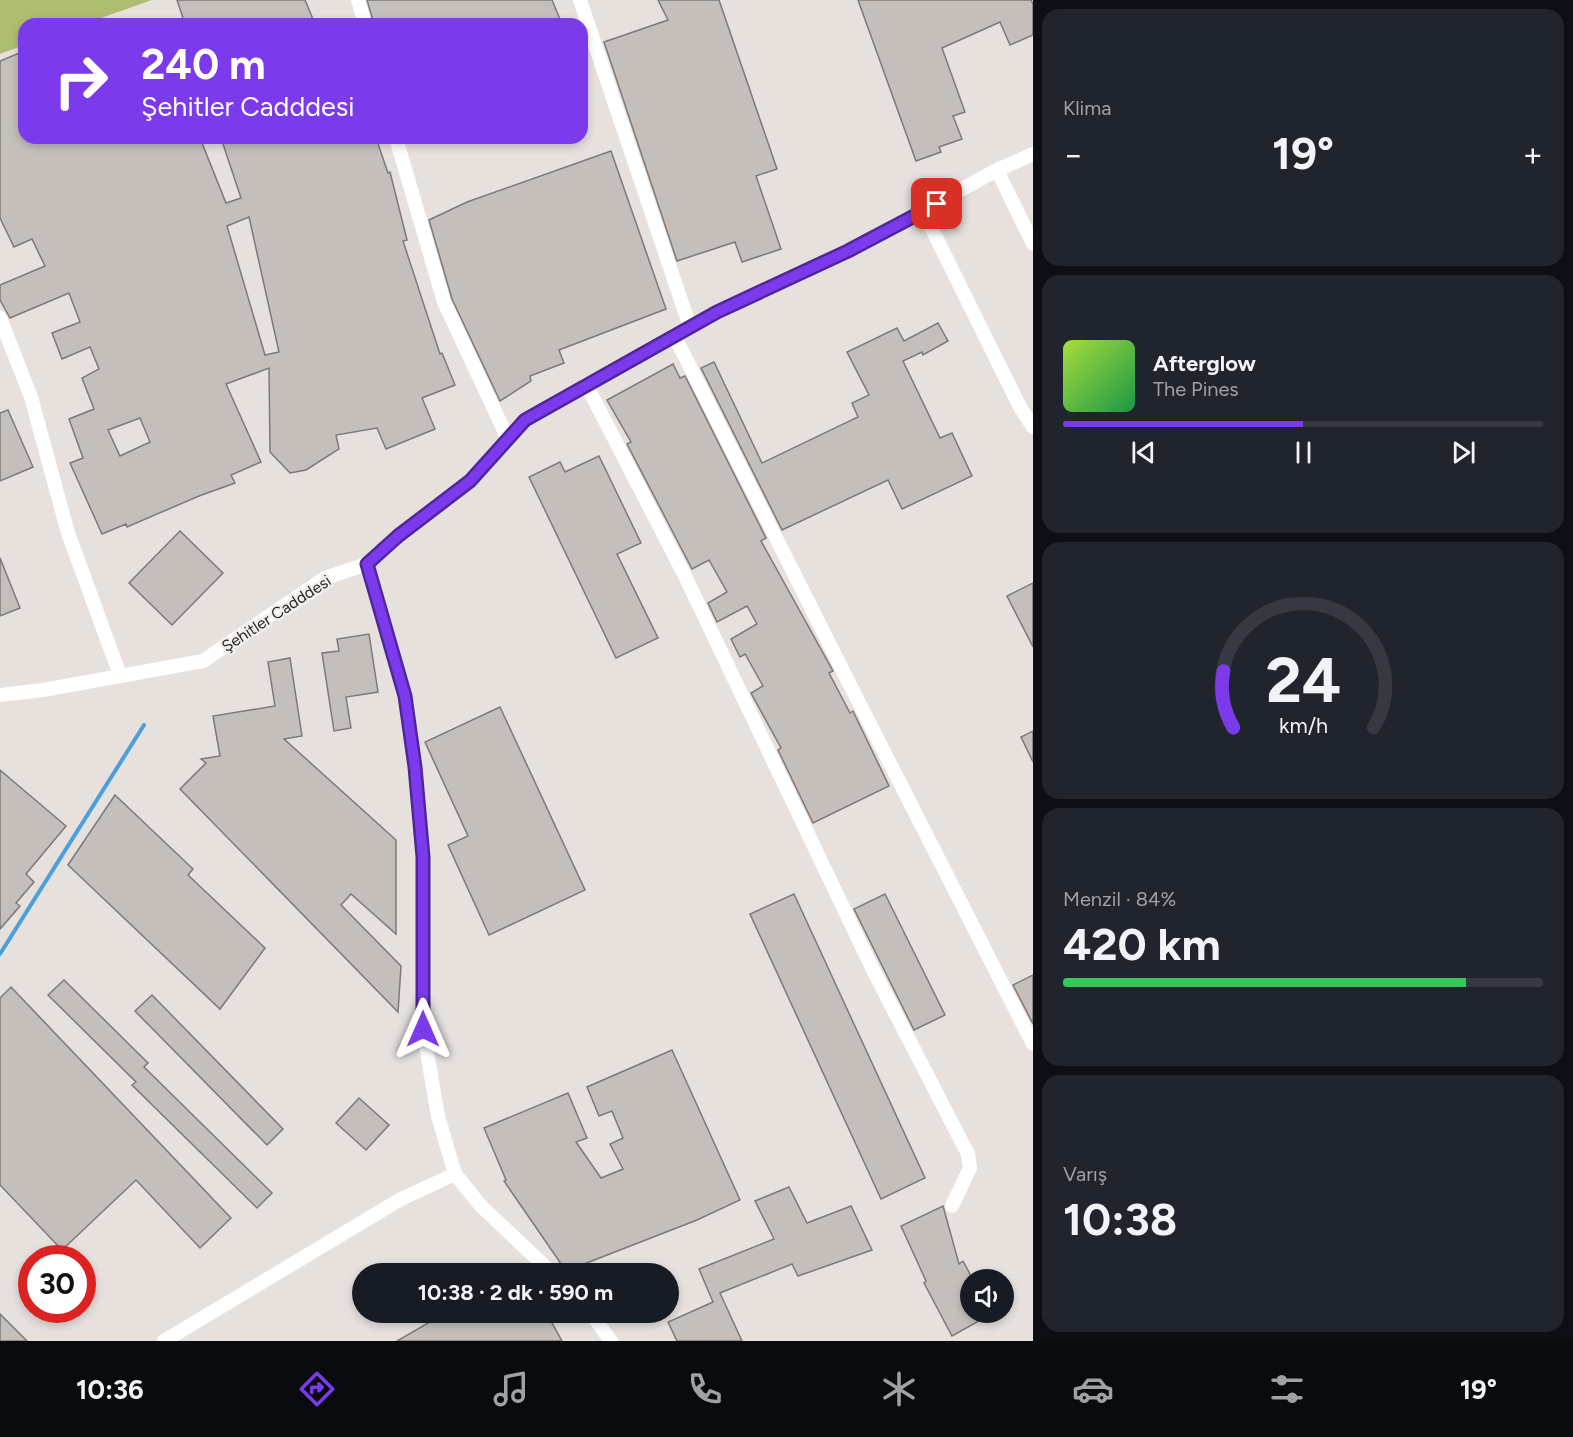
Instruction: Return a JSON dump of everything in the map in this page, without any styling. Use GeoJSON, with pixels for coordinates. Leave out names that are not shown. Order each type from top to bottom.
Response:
{"type":"FeatureCollection","features":[{"type":"Feature","properties":{"kind":"street"},"geometry":{"type":"LineString","coordinates":[[358,0],[363,18]]}},
{"type":"Feature","properties":{"kind":"street"},"geometry":{"type":"LineString","coordinates":[[580,0],[586,18]]}},
{"type":"Feature","properties":{"kind":"street"},"geometry":{"type":"LineString","coordinates":[[588,24],[690,327]]}},
{"type":"Feature","properties":{"kind":"street"},"geometry":{"type":"LineString","coordinates":[[398,144],[444,302],[508,439]]}},
{"type":"Feature","properties":{"kind":"street","name":"Şehitler Cadddesi"},"geometry":{"type":"LineString","coordinates":[[3,698],[203,661],[325,578],[367,564],[398,536],[470,481],[525,420],[674,335],[848,251],[998,170],[1033,154]]}},
{"type":"Feature","properties":{"kind":"street"},"geometry":{"type":"LineString","coordinates":[[998,170],[1033,244]]}},
{"type":"Feature","properties":{"kind":"street"},"geometry":{"type":"LineString","coordinates":[[923,212],[1020,407],[1033,427]]}},
{"type":"Feature","properties":{"kind":"street"},"geometry":{"type":"LineString","coordinates":[[0,318],[31,397],[68,532],[120,675]]}},
{"type":"Feature","properties":{"kind":"street"},"geometry":{"type":"LineString","coordinates":[[674,335],[1033,1044]]}},
{"type":"Feature","properties":{"kind":"street"},"geometry":{"type":"LineString","coordinates":[[586,384],[684,574],[873,970],[968,1154],[970,1168],[952,1206]]}},
{"type":"Feature","properties":{"kind":"street"},"geometry":{"type":"LineString","coordinates":[[367,564],[406,706],[415,767],[423,857],[423,1029],[438,1116],[455,1174],[481,1206],[541,1263]]}},
{"type":"Feature","properties":{"kind":"street"},"geometry":{"type":"LineString","coordinates":[[164,1341],[401,1199],[455,1174]]}},
{"type":"Feature","properties":{"kind":"street"},"geometry":{"type":"LineString","coordinates":[[598,1323],[611,1341]]}},
{"type":"Feature","properties":{"kind":"green space"},"geometry":{"type":"Polygon","coordinates":[[[0,0],[152,0],[101,18],[18,18],[18,47],[0,54],[0,0]]]}},
{"type":"Feature","properties":{"kind":"building"},"geometry":{"type":"Polygon","coordinates":[[[177,0],[305,0],[312,18],[183,18],[177,0]]]}},
{"type":"Feature","properties":{"kind":"building"},"geometry":{"type":"Polygon","coordinates":[[[367,0],[552,0],[560,18],[372,18],[367,0]]]}},
{"type":"Feature","properties":{"kind":"building"},"geometry":{"type":"Polygon","coordinates":[[[658,0],[719,0],[777,169],[756,176],[781,249],[742,262],[735,242],[677,261],[604,42],[668,20],[658,0]]]}},
{"type":"Feature","properties":{"kind":"building"},"geometry":{"type":"Polygon","coordinates":[[[858,0],[1031,0],[1033,35],[1010,45],[1000,22],[942,48],[965,112],[953,116],[962,139],[939,147],[941,152],[916,161],[858,0]]]}},
{"type":"Feature","properties":{"kind":"building"},"geometry":{"type":"Polygon","coordinates":[[[18,54],[18,144],[202,144],[226,203],[241,198],[223,144],[378,144],[388,173],[390,172],[407,240],[403,241],[440,354],[442,353],[455,385],[422,398],[435,429],[386,449],[377,428],[336,435],[339,449],[306,470],[290,473],[270,452],[269,368],[226,384],[261,462],[231,475],[235,483],[127,527],[126,524],[102,534],[70,463],[83,458],[69,419],[94,409],[82,378],[99,369],[90,347],[62,359],[52,333],[80,322],[69,293],[10,318],[0,300],[0,285],[45,266],[32,239],[14,247],[0,218],[0,61],[18,54]],[[249,217],[227,226],[265,355],[279,352],[249,217]],[[140,418],[108,430],[120,456],[150,442],[140,418]]]}},
{"type":"Feature","properties":{"kind":"building"},"geometry":{"type":"Polygon","coordinates":[[[611,151],[666,309],[559,350],[564,363],[530,376],[531,381],[500,401],[452,299],[429,220],[467,202],[611,151]]]}},
{"type":"Feature","properties":{"kind":"building"},"geometry":{"type":"Polygon","coordinates":[[[938,323],[948,341],[923,355],[922,352],[903,361],[940,438],[952,433],[972,476],[902,509],[888,480],[782,530],[701,368],[714,362],[762,463],[858,417],[852,403],[869,395],[847,352],[897,328],[904,341],[938,323]]]}},
{"type":"Feature","properties":{"kind":"building"},"geometry":{"type":"Polygon","coordinates":[[[673,364],[680,378],[685,376],[766,538],[761,541],[833,671],[829,673],[850,713],[853,711],[889,786],[813,823],[778,750],[781,748],[751,693],[763,686],[745,654],[740,657],[731,639],[757,624],[747,606],[717,622],[708,603],[727,592],[709,560],[692,569],[627,444],[631,442],[607,400],[673,364]]]}},
{"type":"Feature","properties":{"kind":"building"},"geometry":{"type":"Polygon","coordinates":[[[8,410],[33,467],[0,481],[0,413],[8,410]]]}},
{"type":"Feature","properties":{"kind":"building"},"geometry":{"type":"Polygon","coordinates":[[[599,456],[641,543],[617,554],[658,638],[616,658],[529,477],[560,462],[565,472],[599,456]]]}},
{"type":"Feature","properties":{"kind":"building"},"geometry":{"type":"Polygon","coordinates":[[[180,531],[223,573],[172,625],[129,583],[180,531]]]}},
{"type":"Feature","properties":{"kind":"building"},"geometry":{"type":"Polygon","coordinates":[[[0,558],[20,608],[0,616],[0,558]]]}},
{"type":"Feature","properties":{"kind":"building"},"geometry":{"type":"Polygon","coordinates":[[[1033,583],[1033,647],[1007,596],[1033,583]]]}},
{"type":"Feature","properties":{"kind":"building"},"geometry":{"type":"Polygon","coordinates":[[[369,634],[378,692],[346,697],[351,728],[334,731],[322,653],[339,651],[337,639],[369,634]]]}},
{"type":"Feature","properties":{"kind":"building"},"geometry":{"type":"Polygon","coordinates":[[[290,658],[302,736],[284,739],[396,840],[396,934],[351,894],[341,905],[401,966],[398,1012],[180,789],[206,763],[201,759],[220,756],[213,716],[275,706],[268,662],[290,658]]]}},
{"type":"Feature","properties":{"kind":"building"},"geometry":{"type":"Polygon","coordinates":[[[500,707],[585,890],[489,935],[448,845],[468,836],[425,742],[500,707]]]}},
{"type":"Feature","properties":{"kind":"building"},"geometry":{"type":"Polygon","coordinates":[[[1033,731],[1033,762],[1021,737],[1033,731]]]}},
{"type":"Feature","properties":{"kind":"building"},"geometry":{"type":"Polygon","coordinates":[[[0,770],[66,826],[26,874],[34,882],[16,903],[20,906],[0,929],[0,770]]]}},
{"type":"Feature","properties":{"kind":"building"},"geometry":{"type":"Polygon","coordinates":[[[115,795],[193,869],[188,875],[265,948],[220,1009],[68,865],[115,795]]]}},
{"type":"Feature","properties":{"kind":"building"},"geometry":{"type":"Polygon","coordinates":[[[794,894],[925,1178],[881,1199],[750,914],[794,894]]]}},
{"type":"Feature","properties":{"kind":"building"},"geometry":{"type":"Polygon","coordinates":[[[885,894],[945,1015],[914,1030],[854,909],[885,894]]]}},
{"type":"Feature","properties":{"kind":"building"},"geometry":{"type":"Polygon","coordinates":[[[1033,975],[1033,1024],[1013,985],[1033,975]]]}},
{"type":"Feature","properties":{"kind":"building"},"geometry":{"type":"Polygon","coordinates":[[[64,980],[148,1063],[144,1067],[272,1193],[257,1208],[132,1085],[136,1082],[48,995],[64,980]]]}},
{"type":"Feature","properties":{"kind":"building"},"geometry":{"type":"Polygon","coordinates":[[[11,987],[231,1218],[200,1248],[136,1180],[67,1245],[57,1245],[0,1185],[0,998],[11,987]]]}},
{"type":"Feature","properties":{"kind":"building"},"geometry":{"type":"Polygon","coordinates":[[[152,995],[283,1129],[267,1145],[135,1011],[152,995]]]}},
{"type":"Feature","properties":{"kind":"building"},"geometry":{"type":"Polygon","coordinates":[[[672,1050],[740,1200],[697,1220],[587,1263],[560,1263],[504,1181],[506,1180],[484,1128],[568,1093],[587,1138],[576,1142],[601,1178],[623,1169],[610,1144],[623,1138],[612,1111],[599,1116],[587,1087],[672,1050]]]}},
{"type":"Feature","properties":{"kind":"building"},"geometry":{"type":"Polygon","coordinates":[[[359,1098],[389,1125],[366,1150],[336,1123],[359,1098]]]}},
{"type":"Feature","properties":{"kind":"building"},"geometry":{"type":"Polygon","coordinates":[[[789,1187],[807,1223],[851,1206],[872,1250],[798,1276],[792,1264],[720,1293],[742,1341],[677,1341],[668,1323],[679,1323],[679,1317],[713,1302],[699,1269],[774,1239],[755,1201],[789,1187]]]}},
{"type":"Feature","properties":{"kind":"building"},"geometry":{"type":"Polygon","coordinates":[[[943,1206],[959,1264],[963,1261],[967,1269],[960,1269],[960,1323],[975,1323],[952,1336],[924,1283],[926,1281],[901,1226],[943,1206]]]}},
{"type":"Feature","properties":{"kind":"building"},"geometry":{"type":"Polygon","coordinates":[[[0,1314],[27,1341],[0,1341],[0,1314]]]}},
{"type":"Feature","properties":{"kind":"building"},"geometry":{"type":"Polygon","coordinates":[[[428,1323],[552,1323],[562,1341],[397,1341],[428,1323]]]}},
{"type":"Feature","properties":{"kind":"waterway"},"geometry":{"type":"LineString","coordinates":[[0,954],[144,725]]}},
{"type":"Feature","properties":{"kind":"route"},"geometry":{"type":"LineString","coordinates":[[423,1029],[423,857],[415,767],[405,696],[367,564],[398,536],[470,481],[525,420],[717,312],[848,251],[937,204]]}}]}
